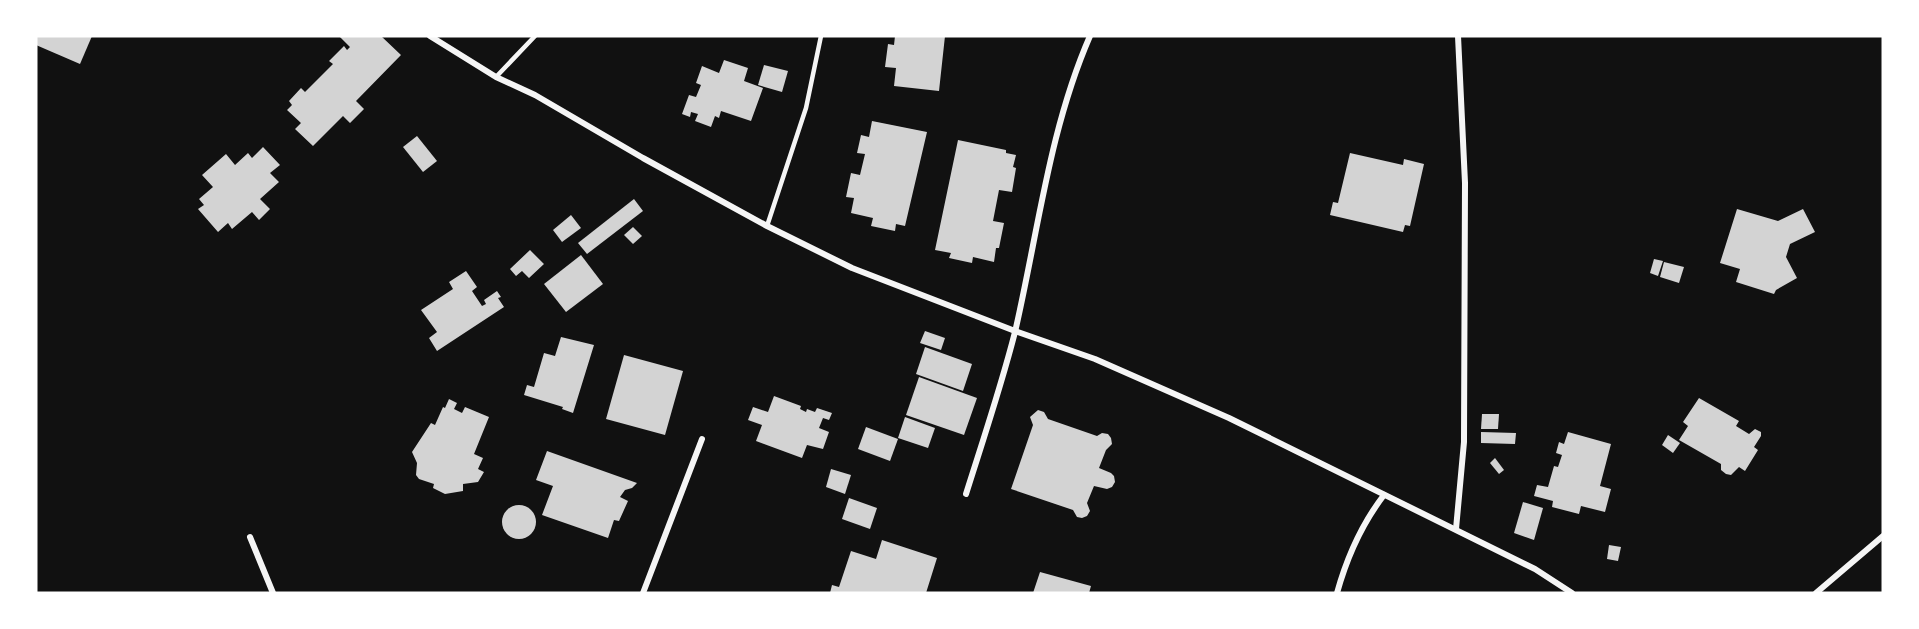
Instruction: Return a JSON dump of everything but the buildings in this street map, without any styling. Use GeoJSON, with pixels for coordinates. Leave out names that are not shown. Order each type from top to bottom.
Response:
{"type":"FeatureCollection","features":[{"type":"Feature","properties":{"kind":"street"},"geometry":{"type":"LineString","coordinates":[[430,36],[496,76],[535,95],[643,158],[767,226],[852,268],[1015,332],[1095,359],[1229,418],[1535,569],[1572,593]]}},
{"type":"Feature","properties":{"kind":"street"},"geometry":{"type":"LineString","coordinates":[[966,494],[1015,332],[1056,137],[1078,64],[1090,36]]}},
{"type":"Feature","properties":{"kind":"street"},"geometry":{"type":"LineString","coordinates":[[1456,529],[1464,442],[1465,207],[1458,36]]}},
{"type":"Feature","properties":{"kind":"street"},"geometry":{"type":"LineString","coordinates":[[643,593],[702,439]]}},
{"type":"Feature","properties":{"kind":"street"},"geometry":{"type":"LineString","coordinates":[[1337,593],[1355,540],[1384,495]]}},
{"type":"Feature","properties":{"kind":"street"},"geometry":{"type":"LineString","coordinates":[[1816,593],[1883,536]]}},
{"type":"Feature","properties":{"kind":"street"},"geometry":{"type":"LineString","coordinates":[[250,537],[273,593]]}},
{"type":"Feature","properties":{"kind":"lane"},"geometry":{"type":"LineString","coordinates":[[496,76],[535,36]]}},
{"type":"Feature","properties":{"kind":"lane"},"geometry":{"type":"LineString","coordinates":[[767,226],[806,108],[821,36]]}}]}
